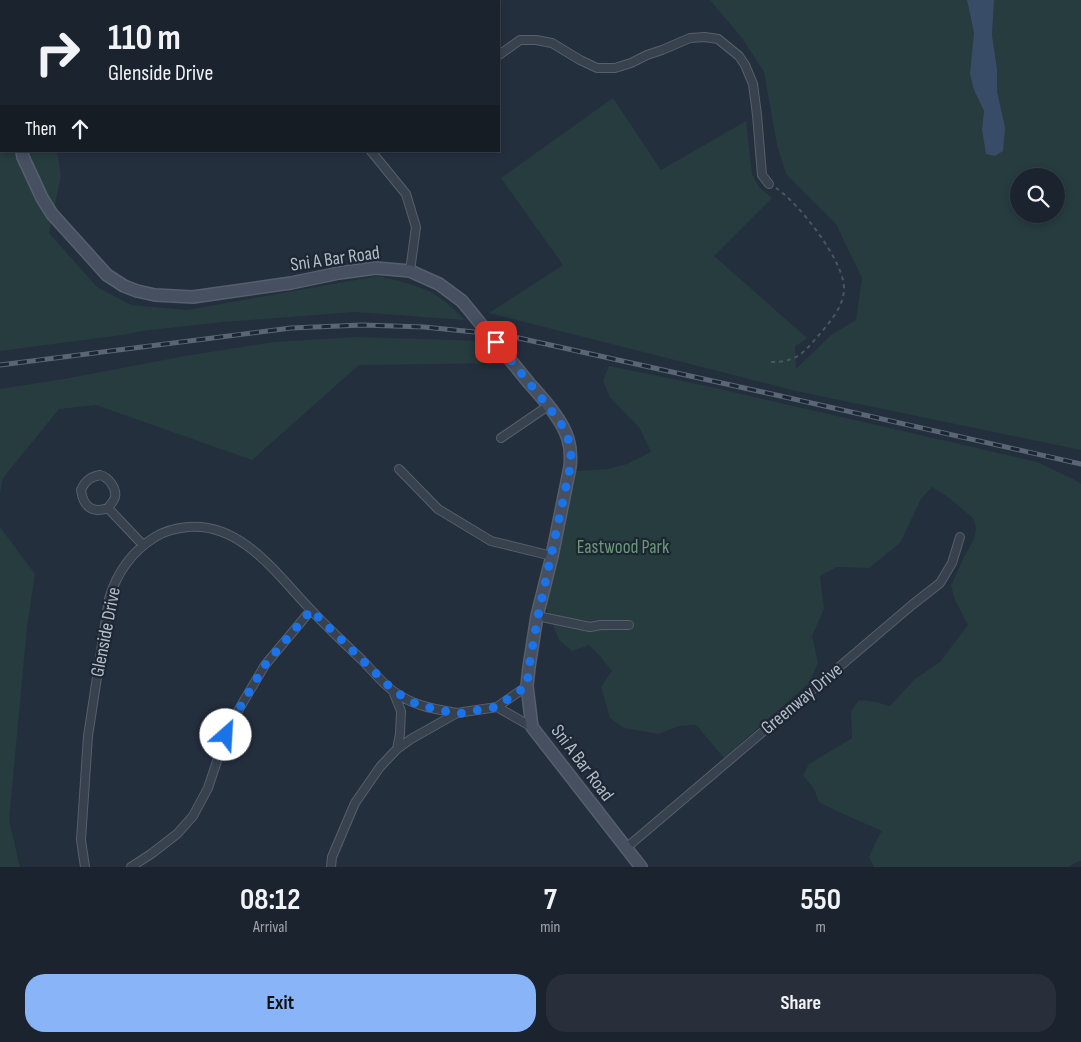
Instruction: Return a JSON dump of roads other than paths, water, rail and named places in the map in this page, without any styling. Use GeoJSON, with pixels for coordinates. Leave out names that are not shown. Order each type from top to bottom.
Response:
{"type":"FeatureCollection","features":[{"type":"Feature","properties":{"kind":"street"},"geometry":{"type":"LineString","coordinates":[[500,55],[520,40],[536,40],[552,43],[597,68],[615,68],[690,38],[705,37],[718,39],[739,56],[753,84],[762,175],[769,184]]}},
{"type":"Feature","properties":{"kind":"street","name":"Sni A Bar Road"},"geometry":{"type":"LineString","coordinates":[[22,152],[42,198],[52,214],[107,275],[124,286],[137,291],[155,295],[193,296],[290,283],[376,268],[410,271],[439,284],[462,300],[548,406],[564,428],[569,441],[571,454],[570,468],[529,667],[527,686],[532,727],[641,867]]}},
{"type":"Feature","properties":{"kind":"street"},"geometry":{"type":"LineString","coordinates":[[376,153],[406,194],[416,227],[410,271]]}},
{"type":"Feature","properties":{"kind":"street"},"geometry":{"type":"LineString","coordinates":[[501,438],[548,406]]}},
{"type":"Feature","properties":{"kind":"street"},"geometry":{"type":"LineString","coordinates":[[399,469],[438,509],[491,541],[552,556]]}},
{"type":"Feature","properties":{"kind":"street"},"geometry":{"type":"LineString","coordinates":[[103,476],[110,482],[115,497],[108,508],[101,510],[91,508],[83,500],[81,490],[90,478],[103,476]]}},
{"type":"Feature","properties":{"kind":"street"},"geometry":{"type":"LineString","coordinates":[[108,508],[143,545]]}},
{"type":"Feature","properties":{"kind":"street","name":"Glenside Drive"},"geometry":{"type":"LineString","coordinates":[[85,867],[81,840],[88,736],[108,599],[122,569],[143,545],[159,534],[178,528],[197,526],[218,529],[235,538],[256,552],[311,610],[394,691],[418,705],[457,714]]}},
{"type":"Feature","properties":{"kind":"street","name":"Greenway Drive"},"geometry":{"type":"LineString","coordinates":[[626,848],[940,583],[952,563],[960,537]]}},
{"type":"Feature","properties":{"kind":"street"},"geometry":{"type":"LineString","coordinates":[[131,867],[177,834],[193,816],[208,788],[232,721],[265,665],[311,610]]}},
{"type":"Feature","properties":{"kind":"street"},"geometry":{"type":"LineString","coordinates":[[538,616],[590,627],[629,624]]}},
{"type":"Feature","properties":{"kind":"street"},"geometry":{"type":"LineString","coordinates":[[332,867],[332,857],[355,803],[380,767],[397,749],[411,739],[457,714],[496,707],[527,686]]}},
{"type":"Feature","properties":{"kind":"street","name":"Glenside Drive"},"geometry":{"type":"LineString","coordinates":[[394,691],[401,711],[397,749]]}},
{"type":"Feature","properties":{"kind":"street"},"geometry":{"type":"LineString","coordinates":[[496,707],[532,727]]}},
{"type":"Feature","properties":{"kind":"water"},"geometry":{"type":"Polygon","coordinates":[[[967,0],[994,0],[992,35],[997,69],[997,91],[1005,127],[1003,151],[995,156],[986,154],[982,129],[984,111],[974,90],[970,74],[974,33],[967,0]]]}},
{"type":"Feature","properties":{"kind":"railway"},"geometry":{"type":"LineString","coordinates":[[0,365],[291,328],[362,325],[424,327],[505,335],[1081,464]]}},
{"type":"Feature","properties":{"kind":"park label","name":"Eastwood Park"},"geometry":{"type":"Point","coordinates":[623,547]}}]}
